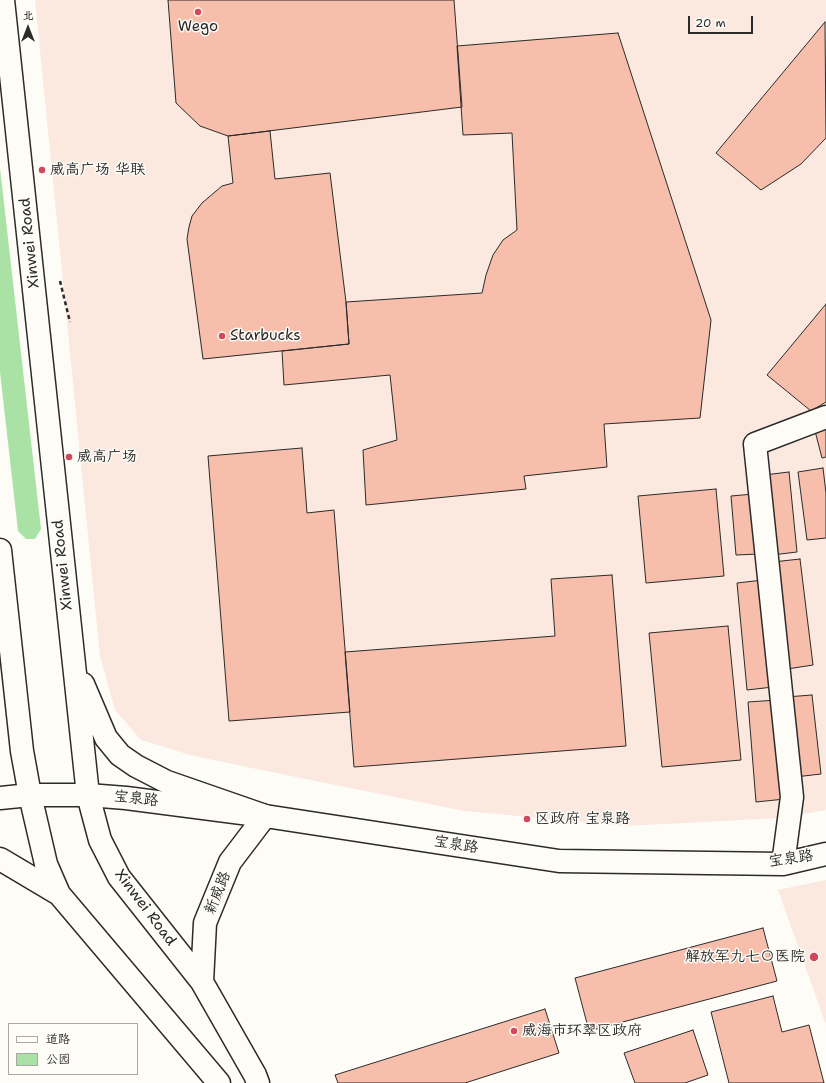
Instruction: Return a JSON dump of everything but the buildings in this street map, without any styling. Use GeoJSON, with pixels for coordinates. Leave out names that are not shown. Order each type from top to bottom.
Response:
{"type":"FeatureCollection","features":[{"type":"Feature","properties":{"kind":"main road","name":"Xinwei Road"},"geometry":{"type":"LineString","coordinates":[[3,0],[88,795],[100,840],[119,877],[202,982],[255,1075],[258,1083]]}},
{"type":"Feature","properties":{"kind":"main road"},"geometry":{"type":"LineString","coordinates":[[783,864],[792,797],[755,444],[826,418]]}},
{"type":"Feature","properties":{"kind":"main road"},"geometry":{"type":"LineString","coordinates":[[0,550],[22,751],[30,795],[46,864],[59,894],[219,1083]]}},
{"type":"Feature","properties":{"kind":"main road"},"geometry":{"type":"LineString","coordinates":[[0,665],[8,623]]}},
{"type":"Feature","properties":{"kind":"main road"},"geometry":{"type":"LineString","coordinates":[[73,659],[106,738],[120,755],[136,766],[168,782],[264,816]]}},
{"type":"Feature","properties":{"kind":"main road","name":"宝泉路"},"geometry":{"type":"LineString","coordinates":[[0,798],[30,795],[88,795],[145,800],[264,816],[559,861],[783,864],[826,854]]}},
{"type":"Feature","properties":{"kind":"main road","name":"新威路"},"geometry":{"type":"LineString","coordinates":[[202,982],[205,923],[230,862],[264,816]]}},
{"type":"Feature","properties":{"kind":"main road"},"geometry":{"type":"LineString","coordinates":[[0,859],[59,894]]}},
{"type":"Feature","properties":{"kind":"main road"},"geometry":{"type":"LineString","coordinates":[[0,874],[59,894]]}},
{"type":"Feature","properties":{"kind":"path"},"geometry":{"type":"LineString","coordinates":[[60,281],[70,322]]}},
{"type":"Feature","properties":{"kind":"shaded area","name":"威高广场"},"geometry":{"type":"Polygon","coordinates":[[[35,0],[826,0],[826,810],[781,818],[625,826],[464,811],[190,755],[141,740],[115,710],[100,656],[35,0]]]}},
{"type":"Feature","properties":{"kind":"shaded area","name":"解放军九七〇医院"},"geometry":{"type":"Polygon","coordinates":[[[826,880],[826,1025],[778,890],[826,880]]]}},
{"type":"Feature","properties":{"kind":"green space"},"geometry":{"type":"Polygon","coordinates":[[[0,168],[41,529],[35,539],[26,539],[18,531],[0,372],[0,168]]]}},
{"type":"Feature","properties":{"kind":"place","name":"Wego"},"geometry":{"type":"Point","coordinates":[198,12]}},
{"type":"Feature","properties":{"kind":"place","name":"威高广场 华联"},"geometry":{"type":"Point","coordinates":[42,170]}},
{"type":"Feature","properties":{"kind":"place","name":"Starbucks"},"geometry":{"type":"Point","coordinates":[222,336]}},
{"type":"Feature","properties":{"kind":"place","name":"威高广场"},"geometry":{"type":"Point","coordinates":[69,457]}},
{"type":"Feature","properties":{"kind":"place","name":"区政府 宝泉路"},"geometry":{"type":"Point","coordinates":[527,819]}},
{"type":"Feature","properties":{"kind":"place","name":"解放军九七〇医院"},"geometry":{"type":"Point","coordinates":[814,957]}},
{"type":"Feature","properties":{"kind":"place","name":"威海市环翠区政府"},"geometry":{"type":"Point","coordinates":[514,1031]}}]}
